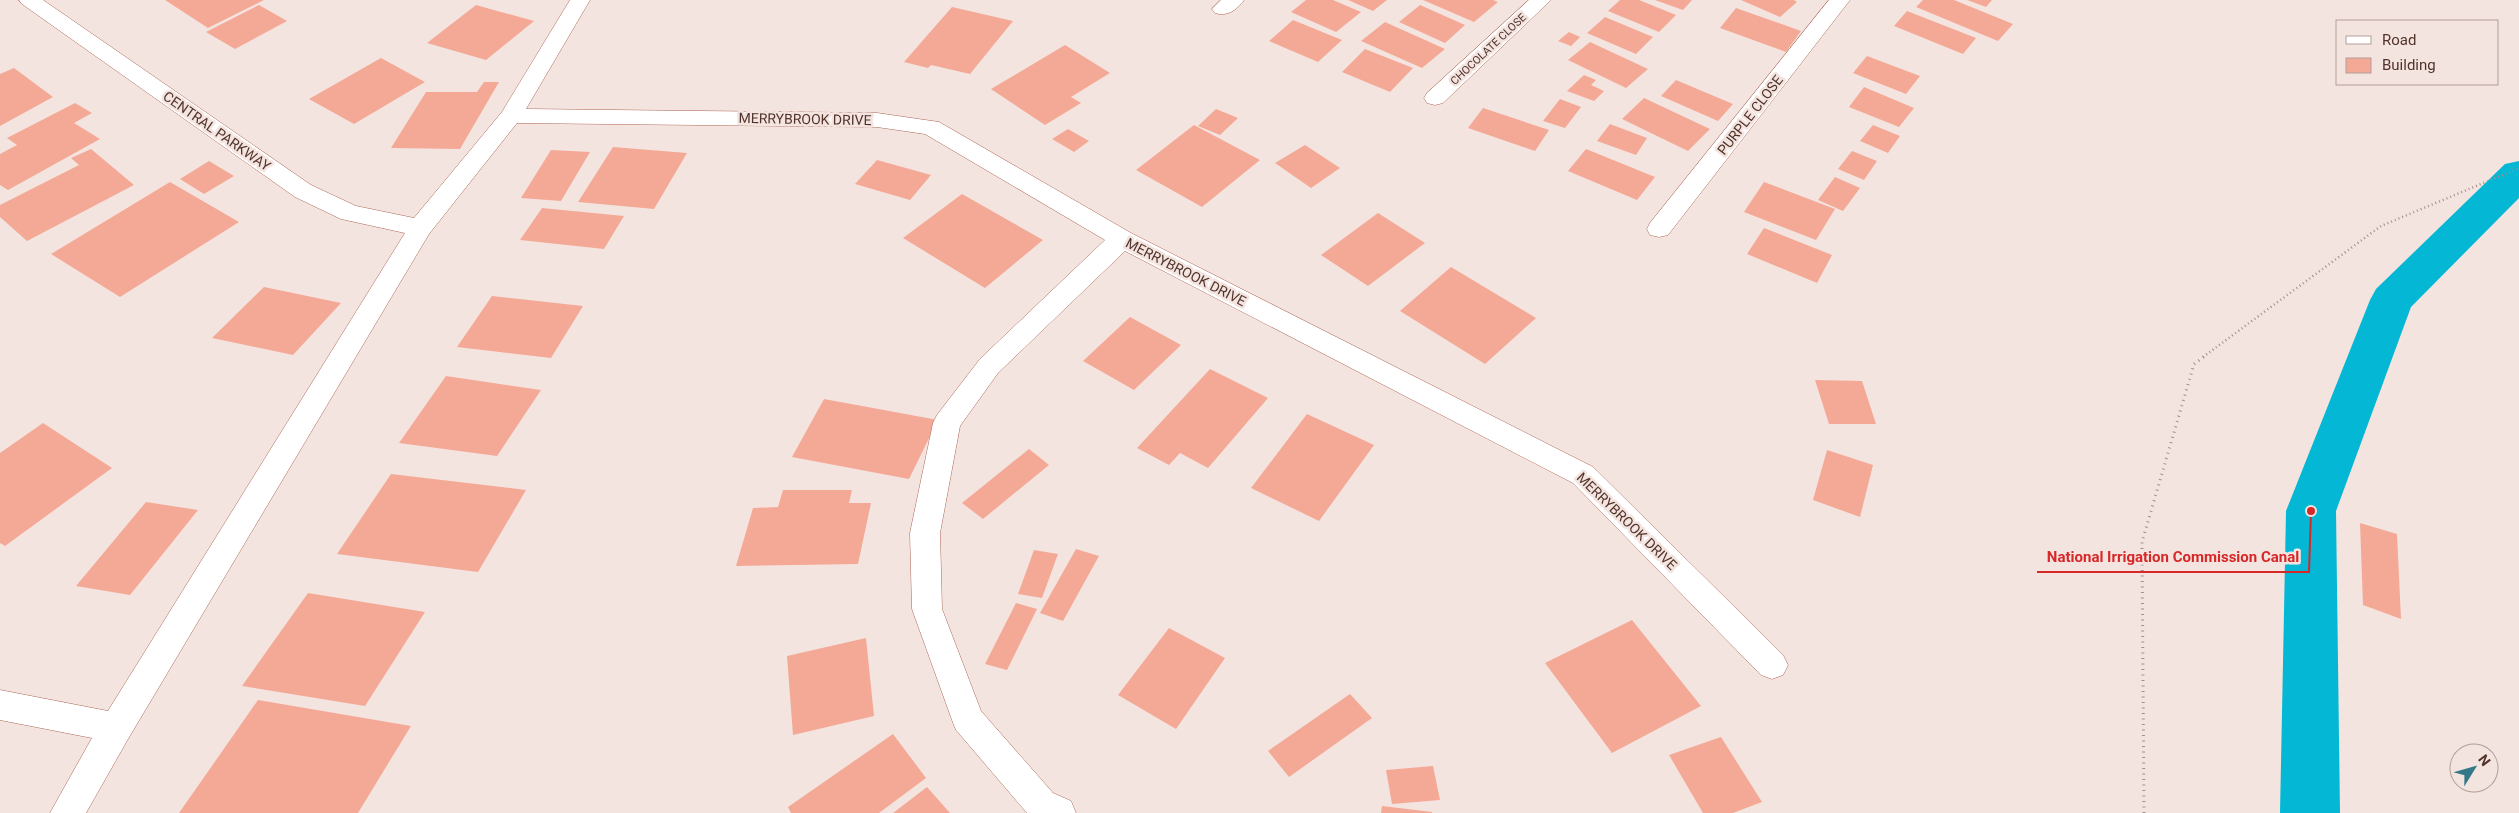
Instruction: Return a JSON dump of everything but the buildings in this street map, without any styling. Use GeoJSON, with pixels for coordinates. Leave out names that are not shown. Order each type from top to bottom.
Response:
{"type":"FeatureCollection","features":[{"type":"Feature","properties":{"kind":"street","name":"CENTRAL PARKWAY"},"geometry":{"type":"LineString","coordinates":[[30,0],[302,191],[350,213],[420,228]]}},
{"type":"Feature","properties":{"kind":"street"},"geometry":{"type":"LineString","coordinates":[[67,813],[116,728],[420,228],[510,116],[580,0]]}},
{"type":"Feature","properties":{"kind":"street","name":"CHOCOLATE CLOSE"},"geometry":{"type":"LineString","coordinates":[[1435,98],[1541,0]]}},
{"type":"Feature","properties":{"kind":"street","name":"PURPLE CLOSE"},"geometry":{"type":"LineString","coordinates":[[1659,230],[1840,0]]}},
{"type":"Feature","properties":{"kind":"street","name":"MERRYBROOK DRIVE"},"geometry":{"type":"LineString","coordinates":[[510,116],[877,120],[931,127],[1122,239],[1583,475],[1772,665]]}},
{"type":"Feature","properties":{"kind":"street"},"geometry":{"type":"LineString","coordinates":[[1059,813],[1041,804],[968,720],[928,609],[926,533],[947,423],[989,366],[1122,239]]}},
{"type":"Feature","properties":{"kind":"street"},"geometry":{"type":"LineString","coordinates":[[0,705],[116,728]]}},
{"type":"Feature","properties":{"kind":"path"},"geometry":{"type":"LineString","coordinates":[[2144,813],[2142,542],[2194,364],[2381,226],[2519,168]]}},
{"type":"Feature","properties":{"kind":"waterway"},"geometry":{"type":"LineString","coordinates":[[2310,813],[2311,511],[2392,300],[2519,174]]}},
{"type":"Feature","properties":{"kind":"place","name":"National Irrigation Commission Canal"},"geometry":{"type":"Point","coordinates":[2311,511]}}]}
